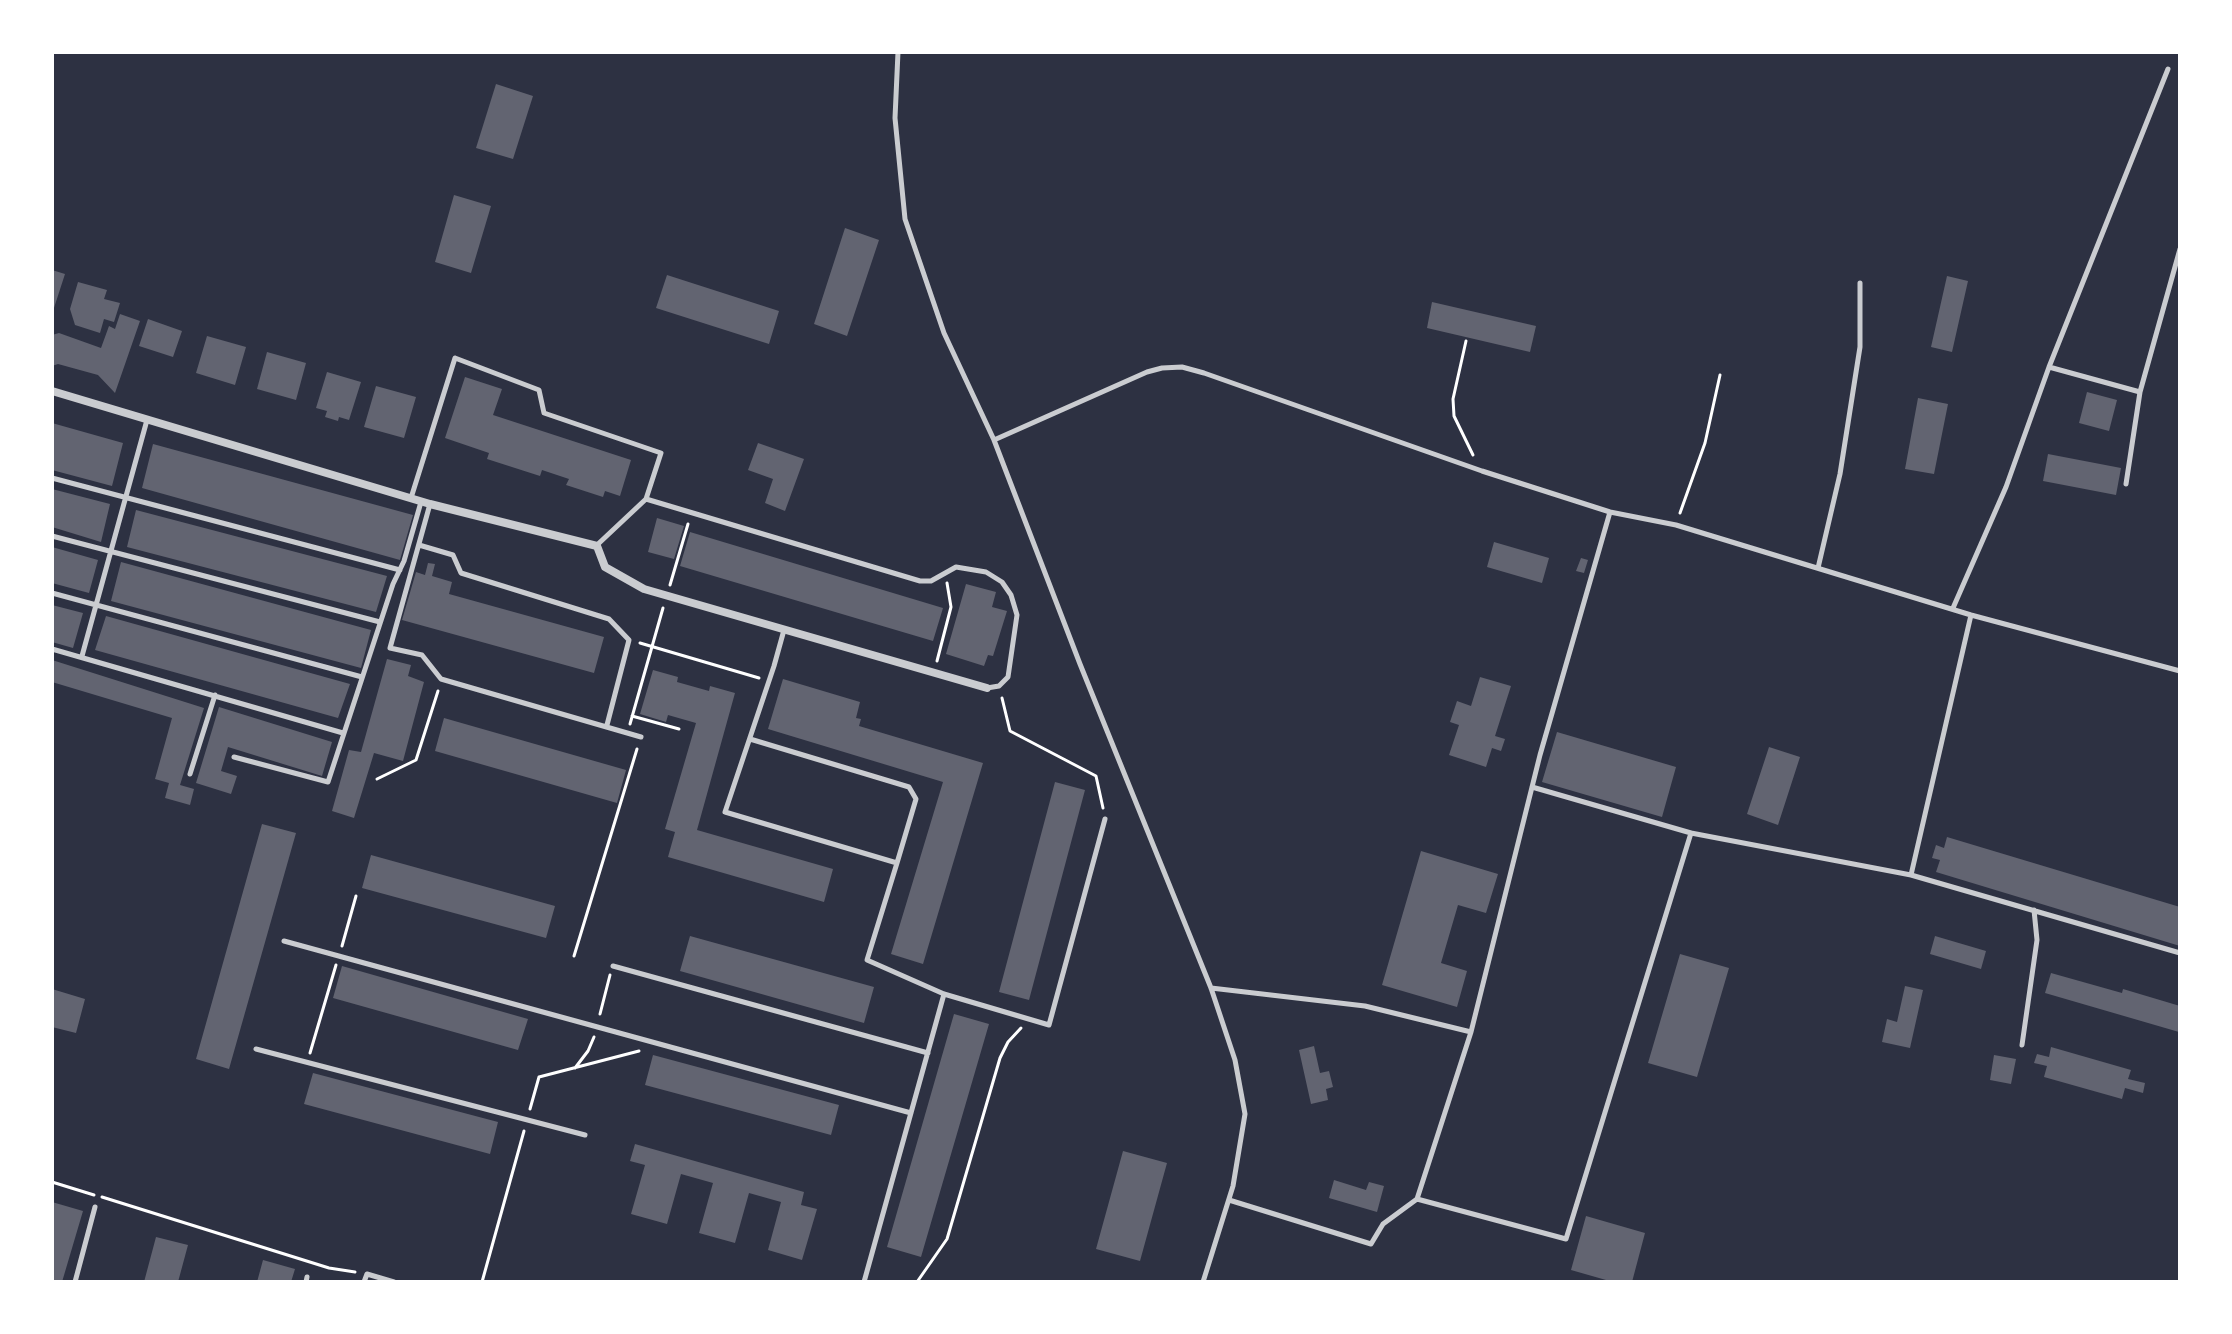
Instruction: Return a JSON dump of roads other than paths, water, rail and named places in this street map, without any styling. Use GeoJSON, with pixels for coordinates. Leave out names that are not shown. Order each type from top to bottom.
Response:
{"type":"FeatureCollection","features":[{"type":"Feature","properties":{"kind":"street"},"geometry":{"type":"LineString","coordinates":[[52,391],[426,503],[597,546],[605,567],[644,589],[987,688]]}},
{"type":"Feature","properties":{"kind":"lane"},"geometry":{"type":"LineString","coordinates":[[898,52],[895,118],[905,219],[944,333],[994,440],[1211,988],[1235,1060],[1245,1114],[1229,1200],[1203,1282]]}},
{"type":"Feature","properties":{"kind":"lane"},"geometry":{"type":"LineString","coordinates":[[1953,608],[2006,487],[2049,367],[2168,69]]}},
{"type":"Feature","properties":{"kind":"lane"},"geometry":{"type":"LineString","coordinates":[[2126,484],[2140,392],[2180,249]]}},
{"type":"Feature","properties":{"kind":"lane"},"geometry":{"type":"LineString","coordinates":[[1818,568],[1840,474],[1860,347],[1860,283]]}},
{"type":"Feature","properties":{"kind":"lane"},"geometry":{"type":"LineString","coordinates":[[411,498],[455,358],[539,390],[544,413],[661,453],[646,499],[597,546]]}},
{"type":"Feature","properties":{"kind":"lane"},"geometry":{"type":"LineString","coordinates":[[994,440],[1147,372],[1182,367],[1610,512],[1676,525],[1971,615],[2180,671]]}},
{"type":"Feature","properties":{"kind":"lane"},"geometry":{"type":"LineString","coordinates":[[2049,367],[2140,392]]}},
{"type":"Feature","properties":{"kind":"lane"},"geometry":{"type":"LineString","coordinates":[[82,656],[147,420]]}},
{"type":"Feature","properties":{"kind":"lane"},"geometry":{"type":"LineString","coordinates":[[52,478],[400,570]]}},
{"type":"Feature","properties":{"kind":"lane"},"geometry":{"type":"LineString","coordinates":[[646,499],[920,581],[931,581],[956,567],[986,572],[1002,582],[1011,595],[1017,615],[1008,677],[999,686],[987,688]]}},
{"type":"Feature","properties":{"kind":"lane"},"geometry":{"type":"LineString","coordinates":[[234,757],[328,782],[380,622],[426,503]]}},
{"type":"Feature","properties":{"kind":"lane"},"geometry":{"type":"LineString","coordinates":[[426,503],[419,545],[390,648],[422,655],[441,679],[641,737]]}},
{"type":"Feature","properties":{"kind":"lane"},"geometry":{"type":"LineString","coordinates":[[1229,1200],[1371,1244],[1383,1224],[1417,1199],[1471,1032],[1532,787],[1610,512]]}},
{"type":"Feature","properties":{"kind":"lane"},"geometry":{"type":"LineString","coordinates":[[52,536],[380,622]]}},
{"type":"Feature","properties":{"kind":"lane"},"geometry":{"type":"LineString","coordinates":[[419,545],[453,555],[461,573],[609,619],[629,640],[607,725]]}},
{"type":"Feature","properties":{"kind":"lane"},"geometry":{"type":"LineString","coordinates":[[52,593],[362,677]]}},
{"type":"Feature","properties":{"kind":"lane"},"geometry":{"type":"LineString","coordinates":[[1911,875],[1971,615]]}},
{"type":"Feature","properties":{"kind":"lane"},"geometry":{"type":"LineString","coordinates":[[784,630],[725,812],[897,863]]}},
{"type":"Feature","properties":{"kind":"lane"},"geometry":{"type":"LineString","coordinates":[[52,649],[343,733]]}},
{"type":"Feature","properties":{"kind":"lane"},"geometry":{"type":"LineString","coordinates":[[190,774],[215,695]]}},
{"type":"Feature","properties":{"kind":"lane"},"geometry":{"type":"LineString","coordinates":[[749,739],[909,787],[916,799],[867,960],[944,994],[1049,1025],[1105,819]]}},
{"type":"Feature","properties":{"kind":"lane"},"geometry":{"type":"LineString","coordinates":[[1532,787],[1691,833],[1911,875],[2180,953]]}},
{"type":"Feature","properties":{"kind":"lane"},"geometry":{"type":"LineString","coordinates":[[1417,1199],[1566,1239],[1691,833]]}},
{"type":"Feature","properties":{"kind":"lane"},"geometry":{"type":"LineString","coordinates":[[2022,1045],[2037,940],[2034,910]]}},
{"type":"Feature","properties":{"kind":"lane"},"geometry":{"type":"LineString","coordinates":[[284,941],[911,1113]]}},
{"type":"Feature","properties":{"kind":"lane"},"geometry":{"type":"LineString","coordinates":[[613,966],[928,1053]]}},
{"type":"Feature","properties":{"kind":"lane"},"geometry":{"type":"LineString","coordinates":[[1211,988],[1365,1006],[1471,1032]]}},
{"type":"Feature","properties":{"kind":"lane"},"geometry":{"type":"LineString","coordinates":[[864,1282],[944,994]]}},
{"type":"Feature","properties":{"kind":"lane"},"geometry":{"type":"LineString","coordinates":[[256,1049],[585,1135]]}},
{"type":"Feature","properties":{"kind":"lane"},"geometry":{"type":"LineString","coordinates":[[75,1282],[95,1207]]}},
{"type":"Feature","properties":{"kind":"lane"},"geometry":{"type":"LineString","coordinates":[[364,1282],[367,1274],[394,1282]]}}]}
